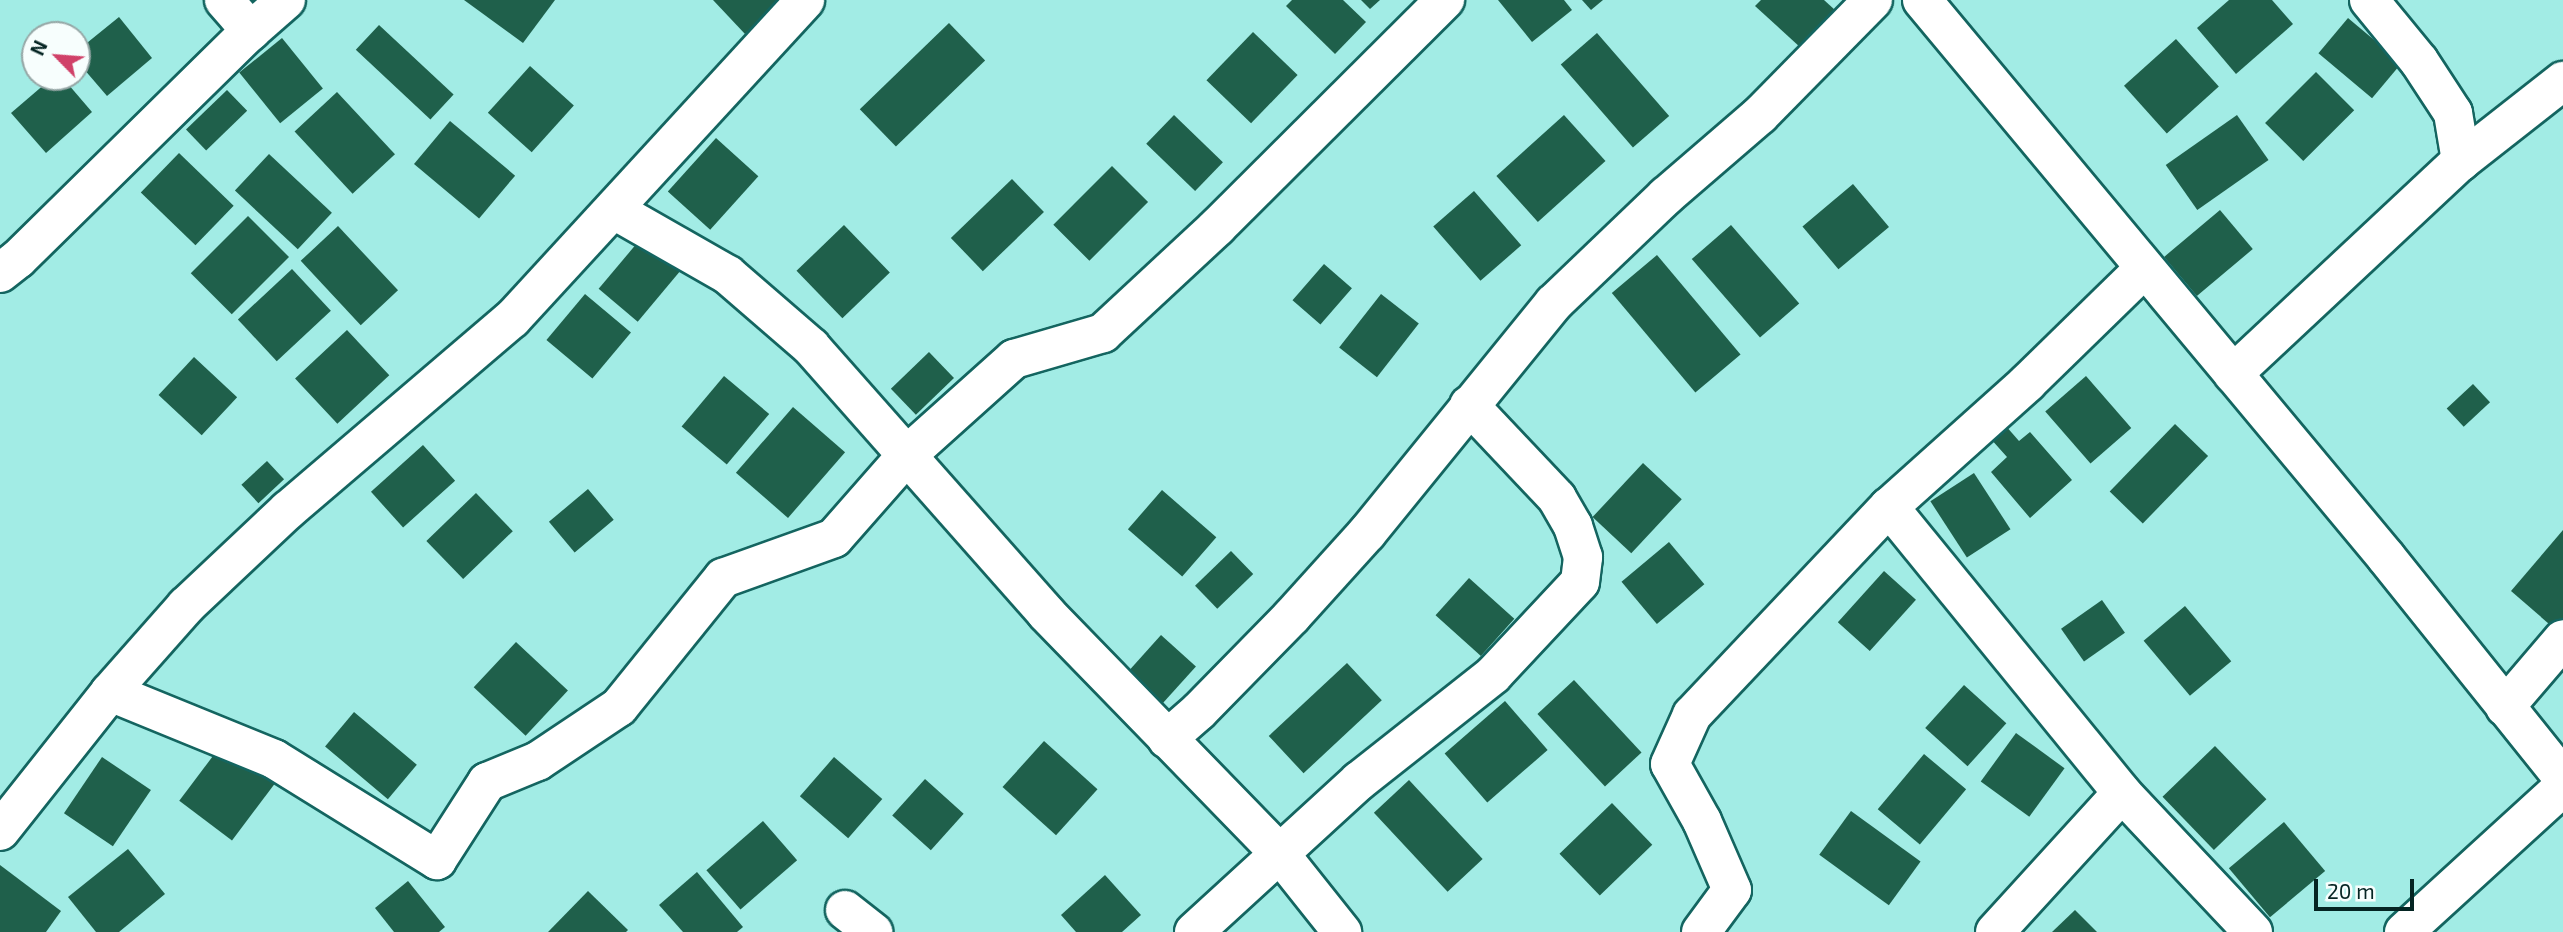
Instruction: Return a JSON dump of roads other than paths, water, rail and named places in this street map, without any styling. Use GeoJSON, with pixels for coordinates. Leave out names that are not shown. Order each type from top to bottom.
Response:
{"type":"FeatureCollection","features":[{"type":"Feature","properties":{"kind":"street"},"geometry":{"type":"LineString","coordinates":[[224,0],[251,31]]}},
{"type":"Feature","properties":{"kind":"street"},"geometry":{"type":"LineString","coordinates":[[6,258],[286,0]]}},
{"type":"Feature","properties":{"kind":"street"},"geometry":{"type":"LineString","coordinates":[[0,831],[110,692],[186,607],[288,510],[512,319],[805,0]]}},
{"type":"Feature","properties":{"kind":"street"},"geometry":{"type":"LineString","coordinates":[[110,692],[274,760],[438,860],[486,782],[538,761],[619,707],[723,578],[835,538],[907,455],[1014,359],[1103,333],[1217,227],[1445,0]]}},
{"type":"Feature","properties":{"kind":"street"},"geometry":{"type":"LineString","coordinates":[[1167,739],[1199,711],[1302,606],[1367,533],[1554,303],[1665,196],[1760,115],[1873,0]]}},
{"type":"Feature","properties":{"kind":"street"},"geometry":{"type":"LineString","coordinates":[[1922,0],[2386,557],[2563,778]]}},
{"type":"Feature","properties":{"kind":"street"},"geometry":{"type":"LineString","coordinates":[[2369,0],[2419,61],[2453,113],[2461,161]]}},
{"type":"Feature","properties":{"kind":"street"},"geometry":{"type":"LineString","coordinates":[[2233,374],[2461,161],[2563,81]]}},
{"type":"Feature","properties":{"kind":"street"},"geometry":{"type":"LineString","coordinates":[[614,210],[728,275],[811,347],[1046,613],[1280,854],[1342,932]]}},
{"type":"Feature","properties":{"kind":"street"},"geometry":{"type":"LineString","coordinates":[[1701,932],[1732,890],[1702,821],[1670,764],[1692,715],[1889,508],[2027,383],[2144,269]]}},
{"type":"Feature","properties":{"kind":"street"},"geometry":{"type":"LineString","coordinates":[[1194,932],[1359,781],[1493,675],[1580,582],[1583,557],[1573,526],[1557,498],[1469,405]]}},
{"type":"Feature","properties":{"kind":"street"},"geometry":{"type":"LineString","coordinates":[[1889,508],[2122,793],[2253,932]]}},
{"type":"Feature","properties":{"kind":"street"},"geometry":{"type":"LineString","coordinates":[[2505,707],[2563,639]]}},
{"type":"Feature","properties":{"kind":"street"},"geometry":{"type":"LineString","coordinates":[[2404,932],[2563,787]]}},
{"type":"Feature","properties":{"kind":"street"},"geometry":{"type":"LineString","coordinates":[[1995,932],[2122,793]]}}]}
